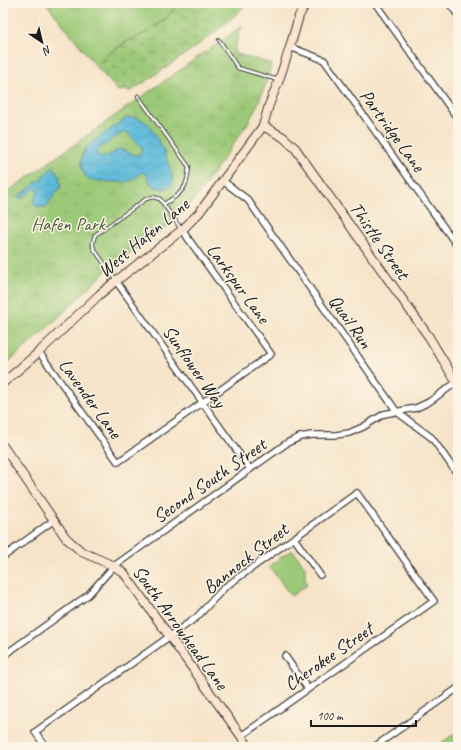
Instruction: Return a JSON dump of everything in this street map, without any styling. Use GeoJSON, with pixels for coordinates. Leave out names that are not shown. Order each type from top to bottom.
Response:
{"type":"FeatureCollection","features":[{"type":"Feature","properties":{"kind":"street","name":"West Hafen Lane"},"geometry":{"type":"LineString","coordinates":[[3,383],[39,352],[100,294],[182,230],[199,213],[263,126],[299,16],[306,3]]}},
{"type":"Feature","properties":{"kind":"street"},"geometry":{"type":"LineString","coordinates":[[375,3],[458,119]]}},
{"type":"Feature","properties":{"kind":"street"},"geometry":{"type":"LineString","coordinates":[[449,3],[458,15]]}},
{"type":"Feature","properties":{"kind":"street","name":"Partridge Lane"},"geometry":{"type":"LineString","coordinates":[[290,47],[324,60],[458,248]]}},
{"type":"Feature","properties":{"kind":"street","name":"Thistle Street"},"geometry":{"type":"LineString","coordinates":[[263,126],[283,137],[295,148],[429,337],[457,383]]}},
{"type":"Feature","properties":{"kind":"street","name":"Quail Run"},"geometry":{"type":"LineString","coordinates":[[223,181],[248,200],[397,412],[432,438],[458,475]]}},
{"type":"Feature","properties":{"kind":"street","name":"Larkspur Lane"},"geometry":{"type":"LineString","coordinates":[[182,230],[271,354],[202,402]]}},
{"type":"Feature","properties":{"kind":"street","name":"Sunflower Way"},"geometry":{"type":"LineString","coordinates":[[116,281],[250,469]]}},
{"type":"Feature","properties":{"kind":"street","name":"Lavender Lane"},"geometry":{"type":"LineString","coordinates":[[39,352],[118,462],[202,402]]}},
{"type":"Feature","properties":{"kind":"street","name":"Second South Street"},"geometry":{"type":"LineString","coordinates":[[3,656],[88,595],[114,566],[287,443],[300,437],[312,435],[336,435],[349,433],[364,427],[384,414],[416,408],[429,402],[457,383]]}},
{"type":"Feature","properties":{"kind":"street","name":"South Arrowhead Lane"},"geometry":{"type":"LineString","coordinates":[[3,446],[6,456],[66,538],[82,552],[114,566],[124,573],[248,747]]}},
{"type":"Feature","properties":{"kind":"street","name":"Bannock Street"},"geometry":{"type":"LineString","coordinates":[[46,747],[36,732],[197,617],[225,587],[357,493],[434,601]]}},
{"type":"Feature","properties":{"kind":"street"},"geometry":{"type":"LineString","coordinates":[[3,557],[54,520]]}},
{"type":"Feature","properties":{"kind":"street"},"geometry":{"type":"LineString","coordinates":[[294,538],[320,575]]}},
{"type":"Feature","properties":{"kind":"street","name":"Cherokee Street"},"geometry":{"type":"LineString","coordinates":[[241,736],[434,601]]}},
{"type":"Feature","properties":{"kind":"street"},"geometry":{"type":"LineString","coordinates":[[285,656],[308,689]]}},
{"type":"Feature","properties":{"kind":"street"},"geometry":{"type":"LineString","coordinates":[[374,747],[458,688]]}},
{"type":"Feature","properties":{"kind":"lane"},"geometry":{"type":"LineString","coordinates":[[219,40],[238,68],[279,80]]}},
{"type":"Feature","properties":{"kind":"lane"},"geometry":{"type":"LineString","coordinates":[[138,96],[189,166],[186,183],[183,189],[164,204]]}},
{"type":"Feature","properties":{"kind":"lane"},"geometry":{"type":"LineString","coordinates":[[116,281],[94,250],[92,241],[95,236],[146,199],[153,197],[160,199],[182,230]]}},
{"type":"Feature","properties":{"kind":"green space"},"geometry":{"type":"Polygon","coordinates":[[[46,3],[179,3],[163,21],[144,34],[128,41],[111,52],[96,66],[46,3]]]}},
{"type":"Feature","properties":{"kind":"green space"},"geometry":{"type":"Polygon","coordinates":[[[179,3],[247,3],[215,32],[155,75],[131,91],[118,91],[96,66],[111,52],[128,41],[144,34],[163,21],[179,3]]]}},
{"type":"Feature","properties":{"kind":"green space","name":"Hafen Park"},"geometry":{"type":"Polygon","coordinates":[[[242,26],[234,50],[236,54],[272,64],[259,101],[248,123],[200,192],[184,212],[169,225],[102,274],[46,329],[3,367],[3,195],[242,26]]]}},
{"type":"Feature","properties":{"kind":"green space"},"geometry":{"type":"Polygon","coordinates":[[[290,551],[295,553],[305,567],[305,579],[307,585],[291,596],[269,566],[290,551]]]}},
{"type":"Feature","properties":{"kind":"green space"},"geometry":{"type":"Polygon","coordinates":[[[458,731],[458,747],[436,747],[458,731]]]}},
{"type":"Feature","properties":{"kind":"water"},"geometry":{"type":"Polygon","coordinates":[[[132,117],[142,120],[150,126],[162,149],[172,174],[173,182],[166,188],[162,189],[155,187],[143,172],[134,179],[124,182],[91,180],[84,174],[81,165],[82,156],[86,147],[126,118],[132,117]],[[126,132],[114,138],[99,149],[97,151],[97,155],[100,157],[106,157],[120,149],[135,155],[140,154],[142,150],[141,146],[126,132]]]}},
{"type":"Feature","properties":{"kind":"water"},"geometry":{"type":"Polygon","coordinates":[[[54,167],[59,175],[61,185],[59,190],[55,192],[48,206],[40,207],[33,203],[38,192],[37,188],[26,194],[22,199],[19,198],[22,193],[36,182],[42,180],[45,174],[54,167]]]}}]}
